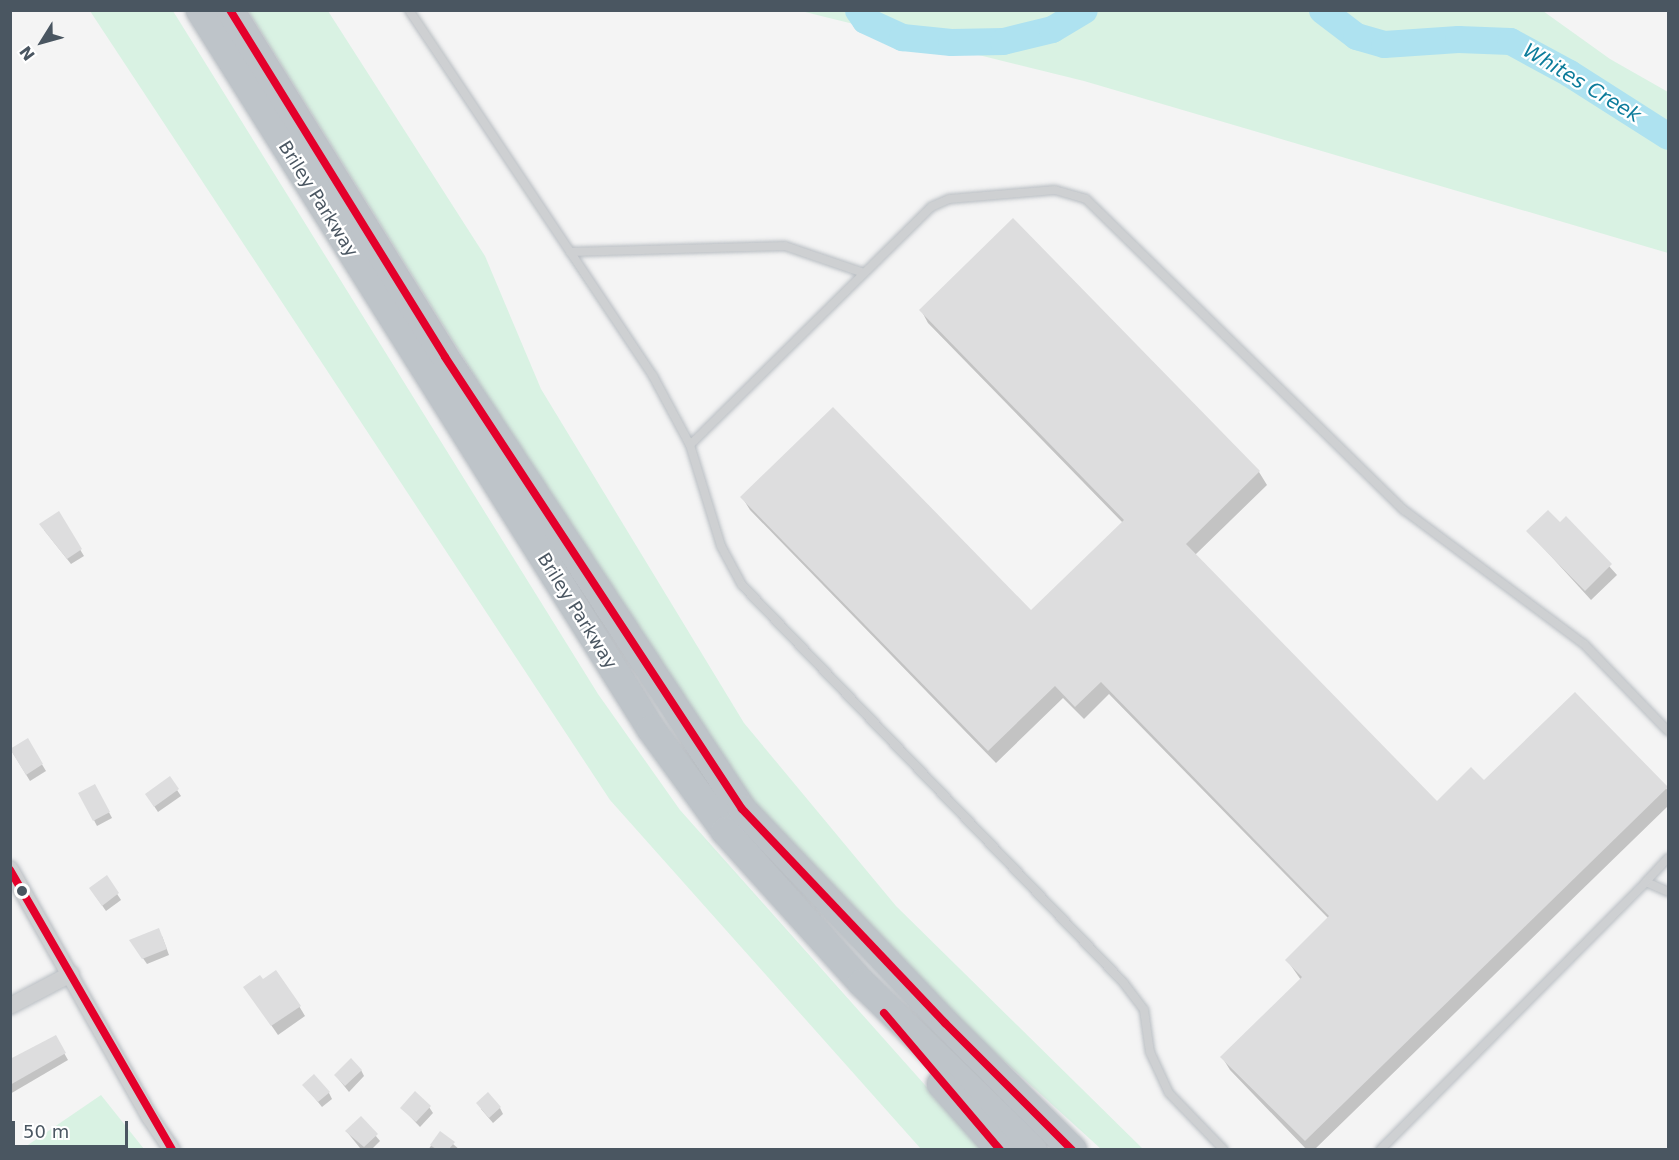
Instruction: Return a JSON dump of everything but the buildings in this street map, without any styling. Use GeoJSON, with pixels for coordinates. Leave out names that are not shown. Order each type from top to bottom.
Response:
{"type":"FeatureCollection","features":[{"type":"Feature","properties":{"kind":"highway","name":"Briley Parkway"},"geometry":{"type":"LineString","coordinates":[[200,10],[651,729],[725,831],[862,983],[1033,1149]]}},
{"type":"Feature","properties":{"kind":"highway","name":"Briley Parkway"},"geometry":{"type":"LineString","coordinates":[[230,10],[445,357],[742,809],[945,1023],[1073,1149]]}},
{"type":"Feature","properties":{"kind":"highway"},"geometry":{"type":"LineString","coordinates":[[862,983],[917,1056],[1000,1149]]}},
{"type":"Feature","properties":{"kind":"street"},"geometry":{"type":"LineString","coordinates":[[10,869],[149,1116],[172,1149]]}},
{"type":"Feature","properties":{"kind":"street"},"geometry":{"type":"LineString","coordinates":[[10,1005],[71,974]]}},
{"type":"Feature","properties":{"kind":"lane"},"geometry":{"type":"LineString","coordinates":[[409,10],[653,376],[690,445],[721,546],[742,585],[1123,982],[1144,1010],[1150,1052],[1169,1093],[1224,1149]]}},
{"type":"Feature","properties":{"kind":"lane"},"geometry":{"type":"LineString","coordinates":[[690,445],[931,207],[949,199],[1055,190],[1086,200],[1404,510],[1584,644],[1668,730]]}},
{"type":"Feature","properties":{"kind":"lane"},"geometry":{"type":"LineString","coordinates":[[570,252],[785,246],[864,273]]}},
{"type":"Feature","properties":{"kind":"lane"},"geometry":{"type":"LineString","coordinates":[[1380,1149],[1668,858]]}},
{"type":"Feature","properties":{"kind":"lane"},"geometry":{"type":"LineString","coordinates":[[1646,882],[1668,892]]}},
{"type":"Feature","properties":{"kind":"green space"},"geometry":{"type":"Polygon","coordinates":[[[90,11],[173,11],[598,694],[680,810],[982,1149],[921,1149],[610,800],[90,11]]]}},
{"type":"Feature","properties":{"kind":"green space"},"geometry":{"type":"Polygon","coordinates":[[[248,11],[328,11],[485,256],[541,389],[744,723],[896,906],[1143,1149],[1101,1149],[971,1031],[751,803],[665,683],[248,11]]]}},
{"type":"Feature","properties":{"kind":"green space"},"geometry":{"type":"Polygon","coordinates":[[[801,11],[1543,11],[1610,59],[1668,92],[1668,253],[1084,81],[801,11]]]}},
{"type":"Feature","properties":{"kind":"green space"},"geometry":{"type":"Polygon","coordinates":[[[101,1095],[144,1149],[22,1149],[101,1095]]]}},
{"type":"Feature","properties":{"kind":"waterway","name":"Whites Creek"},"geometry":{"type":"LineString","coordinates":[[858,10],[865,20],[902,37],[951,42],[1003,41],[1052,29],[1084,10]]}},
{"type":"Feature","properties":{"kind":"waterway","name":"Whites Creek"},"geometry":{"type":"LineString","coordinates":[[1322,10],[1356,36],[1384,44],[1458,39],[1510,41],[1569,73],[1668,136]]}},
{"type":"Feature","properties":{"kind":"transit line"},"geometry":{"type":"LineString","coordinates":[[230,10],[445,357],[742,809],[945,1023],[1072,1150]]}},
{"type":"Feature","properties":{"kind":"transit line"},"geometry":{"type":"LineString","coordinates":[[10,870],[172,1150]]}},
{"type":"Feature","properties":{"kind":"transit line"},"geometry":{"type":"LineString","coordinates":[[884,1013],[1000,1150]]}}]}
